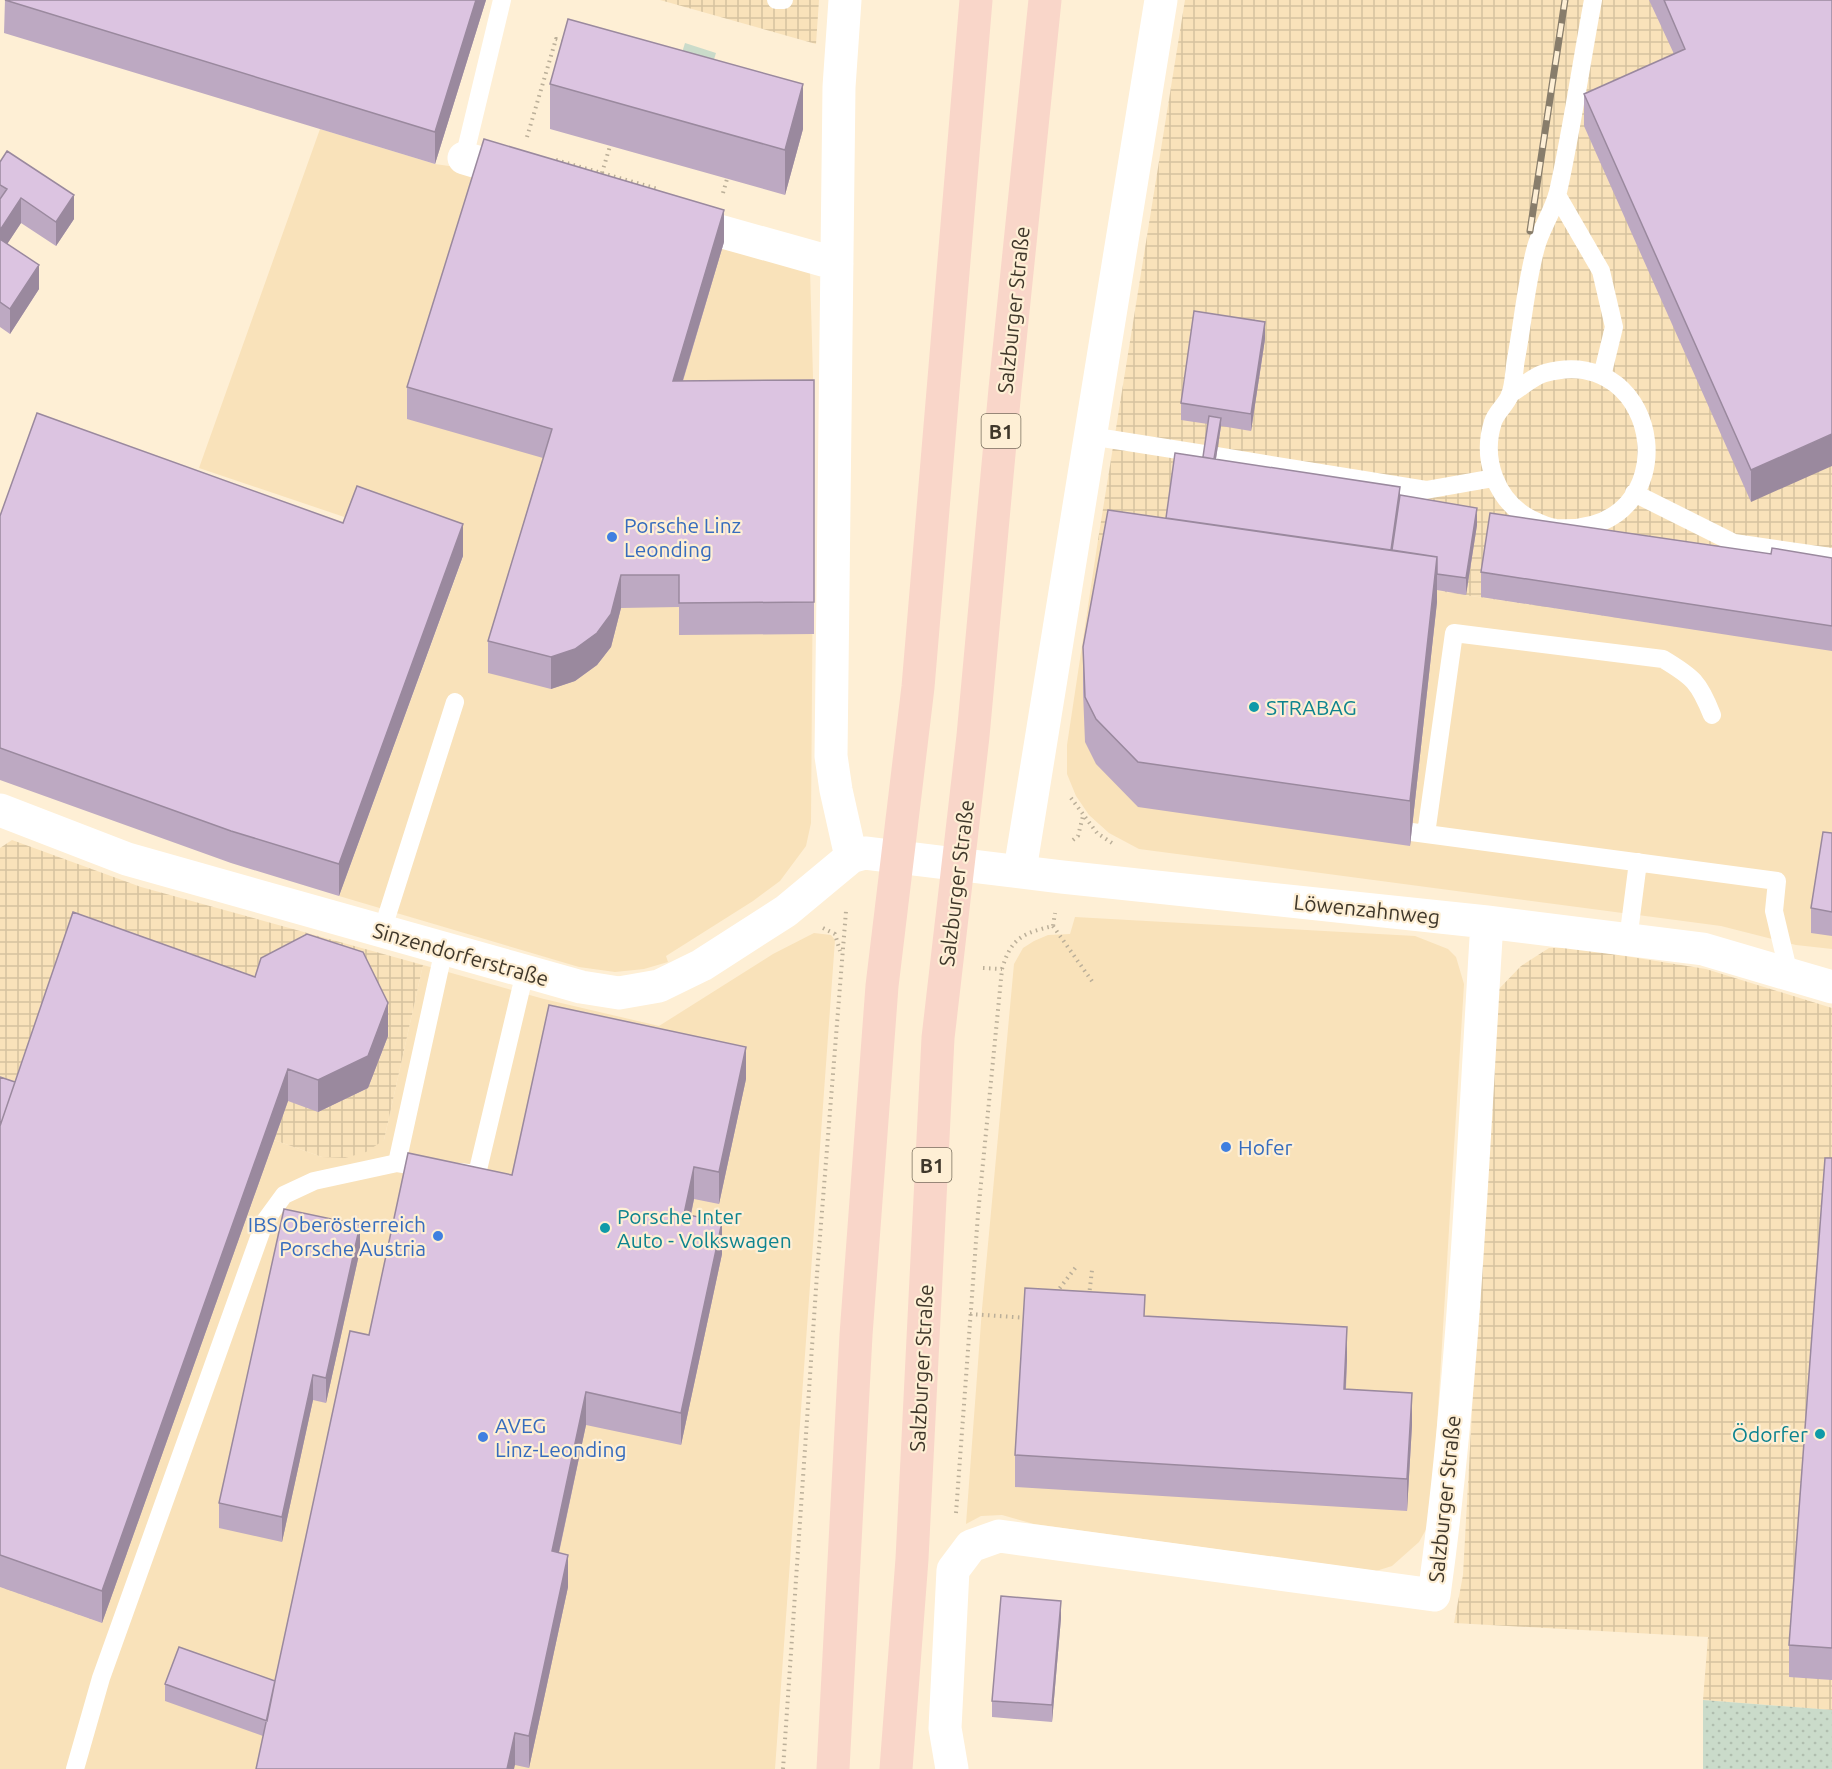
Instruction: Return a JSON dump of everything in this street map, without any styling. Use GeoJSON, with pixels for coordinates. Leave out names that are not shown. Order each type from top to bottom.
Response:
{"type":"FeatureCollection","features":[{"type":"Feature","properties":{"kind":"main road"},"geometry":{"type":"LineString","coordinates":[[833,1769],[856,1335],[882,986],[918,687],[976,0]]}},
{"type":"Feature","properties":{"kind":"main road","name":"Salzburger Straße"},"geometry":{"type":"LineString","coordinates":[[896,1769],[912,1559],[938,1038],[958,862],[1045,0]]}},
{"type":"Feature","properties":{"kind":"street"},"geometry":{"type":"LineString","coordinates":[[845,0],[839,87],[831,756],[851,857],[865,853],[898,855]]}},
{"type":"Feature","properties":{"kind":"street"},"geometry":{"type":"LineString","coordinates":[[1020,870],[1161,0]]}},
{"type":"Feature","properties":{"kind":"street"},"geometry":{"type":"LineString","coordinates":[[464,158],[555,184]]}},
{"type":"Feature","properties":{"kind":"street"},"geometry":{"type":"LineString","coordinates":[[656,213],[837,264]]}},
{"type":"Feature","properties":{"kind":"street","name":"Sinzendorferstraße"},"geometry":{"type":"LineString","coordinates":[[0,810],[127,859],[580,987],[619,993],[659,986],[702,965],[786,911],[851,857]]}},
{"type":"Feature","properties":{"kind":"street","name":"Löwenzahnweg"},"geometry":{"type":"LineString","coordinates":[[898,855],[1062,877],[1487,922],[1703,950],[1832,987]]}},
{"type":"Feature","properties":{"kind":"street","name":"Salzburger Straße"},"geometry":{"type":"LineString","coordinates":[[953,1570],[971,1546],[999,1536],[1434,1595],[1447,1507],[1487,922]]}},
{"type":"Feature","properties":{"kind":"street"},"geometry":{"type":"LineString","coordinates":[[952,1769],[945,1728],[953,1570]]}},
{"type":"Feature","properties":{"kind":"lane"},"geometry":{"type":"LineString","coordinates":[[464,158],[502,0]]}},
{"type":"Feature","properties":{"kind":"lane"},"geometry":{"type":"LineString","coordinates":[[776,0],[784,0]]}},
{"type":"Feature","properties":{"kind":"lane"},"geometry":{"type":"LineString","coordinates":[[1510,394],[1544,373],[1573,370],[1602,376],[1622,390],[1637,408],[1646,430],[1649,452],[1644,477],[1627,505],[1604,521],[1575,529],[1549,528],[1518,512],[1503,496],[1494,478],[1488,451],[1493,421],[1510,394],[1536,246],[1557,195],[1593,0]]}},
{"type":"Feature","properties":{"kind":"lane"},"geometry":{"type":"LineString","coordinates":[[1557,195],[1601,272],[1614,327],[1602,376]]}},
{"type":"Feature","properties":{"kind":"lane"},"geometry":{"type":"LineString","coordinates":[[1090,436],[1426,490],[1494,478]]}},
{"type":"Feature","properties":{"kind":"lane"},"geometry":{"type":"LineString","coordinates":[[1634,493],[1734,543],[1832,556]]}},
{"type":"Feature","properties":{"kind":"lane"},"geometry":{"type":"LineString","coordinates":[[1426,834],[1454,633],[1663,659],[1691,676],[1704,695],[1712,715]]}},
{"type":"Feature","properties":{"kind":"lane"},"geometry":{"type":"LineString","coordinates":[[382,931],[455,702]]}},
{"type":"Feature","properties":{"kind":"lane"},"geometry":{"type":"LineString","coordinates":[[1372,827],[1777,881],[1774,911],[1789,974]]}},
{"type":"Feature","properties":{"kind":"lane"},"geometry":{"type":"LineString","coordinates":[[1628,940],[1638,862]]}},
{"type":"Feature","properties":{"kind":"lane"},"geometry":{"type":"LineString","coordinates":[[397,1163],[444,949]]}},
{"type":"Feature","properties":{"kind":"lane"},"geometry":{"type":"LineString","coordinates":[[75,1769],[101,1678],[265,1221],[284,1195],[314,1181],[397,1163],[477,1174],[525,972]]}},
{"type":"Feature","properties":{"kind":"path"},"geometry":{"type":"LineString","coordinates":[[526,140],[556,39],[567,43]]}},
{"type":"Feature","properties":{"kind":"path"},"geometry":{"type":"LineString","coordinates":[[602,173],[609,146]]}},
{"type":"Feature","properties":{"kind":"path"},"geometry":{"type":"LineString","coordinates":[[1069,791],[1083,816],[1113,844]]}},
{"type":"Feature","properties":{"kind":"path"},"geometry":{"type":"LineString","coordinates":[[1083,816],[1078,836],[1067,846],[1053,926],[1094,984]]}},
{"type":"Feature","properties":{"kind":"path"},"geometry":{"type":"LineString","coordinates":[[953,1570],[970,1314],[1002,969],[1012,943],[1022,936],[1053,926]]}},
{"type":"Feature","properties":{"kind":"path"},"geometry":{"type":"LineString","coordinates":[[783,1769],[842,958]]}},
{"type":"Feature","properties":{"kind":"path"},"geometry":{"type":"LineString","coordinates":[[1050,1300],[1076,1267]]}},
{"type":"Feature","properties":{"kind":"path"},"geometry":{"type":"LineString","coordinates":[[1089,1302],[1092,1270]]}},
{"type":"Feature","properties":{"kind":"path"},"geometry":{"type":"LineString","coordinates":[[970,1314],[1036,1318]]}},
{"type":"Feature","properties":{"kind":"shaded area"},"geometry":{"type":"Polygon","coordinates":[[[660,0],[819,0],[816,44],[660,0]]]}},
{"type":"Feature","properties":{"kind":"shaded area"},"geometry":{"type":"Polygon","coordinates":[[[1185,0],[1832,0],[1832,650],[1098,540],[1185,0]]]}},
{"type":"Feature","properties":{"kind":"shaded area","name":"Porsche Linz Leonding"},"geometry":{"type":"Polygon","coordinates":[[[320,129],[435,164],[484,171],[667,229],[810,270],[814,413],[811,823],[806,846],[780,881],[753,901],[666,956],[668,962],[644,969],[615,972],[579,967],[339,896],[463,557],[199,468],[320,129]]]}},
{"type":"Feature","properties":{"kind":"shaded area"},"geometry":{"type":"Polygon","coordinates":[[[1098,540],[1832,650],[1832,949],[1796,945],[1721,926],[1139,849],[1109,833],[1089,815],[1076,796],[1067,774],[1067,745],[1098,540]]]}},
{"type":"Feature","properties":{"kind":"shaded area"},"geometry":{"type":"Polygon","coordinates":[[[12,840],[141,887],[423,965],[384,1140],[366,1152],[345,1158],[322,1157],[274,1140],[102,1623],[0,1587],[0,848],[12,840]]]}},
{"type":"Feature","properties":{"kind":"shaded area","name":"Hofer"},"geometry":{"type":"Polygon","coordinates":[[[1075,917],[1415,936],[1448,949],[1456,957],[1464,984],[1432,1508],[1428,1526],[1419,1542],[1392,1566],[1376,1571],[1034,1524],[1002,1515],[981,1516],[966,1524],[982,1309],[1014,964],[1023,948],[1034,941],[1048,935],[1070,934],[1075,917]]]}},
{"type":"Feature","properties":{"kind":"shaded area","name":"AVEG Linz-Leonding"},"geometry":{"type":"Polygon","coordinates":[[[814,933],[831,935],[835,940],[775,1769],[0,1769],[0,1587],[102,1623],[274,1140],[322,1157],[384,1140],[423,965],[544,999],[659,1026],[773,954],[814,933]]]}},
{"type":"Feature","properties":{"kind":"shaded area"},"geometry":{"type":"Polygon","coordinates":[[[1549,948],[1575,948],[1706,969],[1832,1008],[1832,1710],[1703,1700],[1708,1637],[1454,1623],[1463,1575],[1495,993],[1521,966],[1549,948]]]}},
{"type":"Feature","properties":{"kind":"green space"},"geometry":{"type":"Polygon","coordinates":[[[685,43],[716,53],[705,88],[674,78],[685,43]]]}},
{"type":"Feature","properties":{"kind":"green space"},"geometry":{"type":"Polygon","coordinates":[[[1703,1700],[1832,1710],[1832,1769],[1703,1769],[1703,1700]]]}},
{"type":"Feature","properties":{"kind":"building"},"geometry":{"type":"Polygon","coordinates":[[[5,0],[476,0],[435,132],[5,0]]]}},
{"type":"Feature","properties":{"kind":"building"},"geometry":{"type":"Polygon","coordinates":[[[1664,0],[1832,0],[1832,434],[1751,470],[1584,94],[1685,49],[1664,0]]]}},
{"type":"Feature","properties":{"kind":"building"},"geometry":{"type":"Polygon","coordinates":[[[568,19],[803,84],[785,150],[550,84],[568,19]]]}},
{"type":"Feature","properties":{"kind":"building"},"geometry":{"type":"Polygon","coordinates":[[[484,139],[724,210],[673,381],[814,380],[814,602],[679,603],[679,575],[621,575],[611,614],[597,633],[575,649],[551,657],[488,641],[552,429],[407,387],[484,139]]]}},
{"type":"Feature","properties":{"kind":"building"},"geometry":{"type":"Polygon","coordinates":[[[7,151],[74,195],[56,222],[21,198],[0,230],[0,199],[7,189],[0,185],[0,162],[7,151]]]}},
{"type":"Feature","properties":{"kind":"building"},"geometry":{"type":"Polygon","coordinates":[[[0,239],[39,265],[10,309],[0,302],[0,239]]]}},
{"type":"Feature","properties":{"kind":"building"},"geometry":{"type":"Polygon","coordinates":[[[1194,311],[1265,322],[1251,414],[1181,403],[1194,311]]]}},
{"type":"Feature","properties":{"kind":"building"},"geometry":{"type":"Polygon","coordinates":[[[37,413],[343,523],[357,486],[463,524],[339,864],[231,831],[0,748],[0,516],[37,413]]]}},
{"type":"Feature","properties":{"kind":"building"},"geometry":{"type":"Polygon","coordinates":[[[1209,416],[1221,418],[1214,459],[1203,457],[1209,416]]]}},
{"type":"Feature","properties":{"kind":"building"},"geometry":{"type":"Polygon","coordinates":[[[1175,453],[1400,487],[1391,550],[1166,518],[1175,453]]]}},
{"type":"Feature","properties":{"kind":"building"},"geometry":{"type":"Polygon","coordinates":[[[1400,495],[1477,508],[1466,578],[1437,574],[1437,557],[1392,550],[1400,495]]]}},
{"type":"Feature","properties":{"kind":"building","name":"STRABAG"},"geometry":{"type":"Polygon","coordinates":[[[1108,510],[1437,557],[1410,801],[1138,762],[1096,719],[1085,697],[1083,647],[1108,510]]]}},
{"type":"Feature","properties":{"kind":"building"},"geometry":{"type":"Polygon","coordinates":[[[1490,513],[1771,554],[1772,548],[1832,558],[1832,626],[1481,572],[1490,513]]]}},
{"type":"Feature","properties":{"kind":"building"},"geometry":{"type":"Polygon","coordinates":[[[1823,832],[1832,833],[1832,912],[1811,908],[1823,832]]]}},
{"type":"Feature","properties":{"kind":"building"},"geometry":{"type":"Polygon","coordinates":[[[73,912],[255,977],[261,958],[307,934],[363,952],[388,1003],[368,1056],[318,1080],[288,1069],[102,1591],[0,1555],[0,1126],[73,912]]]}},
{"type":"Feature","properties":{"kind":"building"},"geometry":{"type":"Polygon","coordinates":[[[549,1005],[746,1047],[719,1172],[694,1167],[684,1214],[722,1222],[681,1413],[586,1392],[552,1551],[568,1555],[529,1736],[515,1733],[507,1769],[256,1769],[350,1331],[369,1335],[408,1153],[512,1175],[549,1005]]]}},
{"type":"Feature","properties":{"kind":"building"},"geometry":{"type":"Polygon","coordinates":[[[0,1077],[15,1082],[0,1126],[0,1077]]]}},
{"type":"Feature","properties":{"kind":"building","name":"Ödorfer"},"geometry":{"type":"Polygon","coordinates":[[[1825,1158],[1832,1158],[1832,1648],[1789,1645],[1825,1158]]]}},
{"type":"Feature","properties":{"kind":"building"},"geometry":{"type":"Polygon","coordinates":[[[284,1209],[360,1225],[326,1378],[313,1375],[282,1517],[219,1503],[284,1209]]]}},
{"type":"Feature","properties":{"kind":"building"},"geometry":{"type":"Polygon","coordinates":[[[1025,1288],[1145,1295],[1144,1316],[1347,1327],[1344,1389],[1412,1393],[1407,1479],[1015,1455],[1025,1288]]]}},
{"type":"Feature","properties":{"kind":"building"},"geometry":{"type":"Polygon","coordinates":[[[1001,1596],[1061,1601],[1052,1705],[992,1701],[1001,1596]]]}},
{"type":"Feature","properties":{"kind":"building"},"geometry":{"type":"Polygon","coordinates":[[[179,1647],[275,1681],[267,1721],[165,1684],[179,1647]]]}},
{"type":"Feature","properties":{"kind":"railway"},"geometry":{"type":"LineString","coordinates":[[1530,231],[1565,0]]}},
{"type":"Feature","properties":{"kind":"place","name":"Porsche Linz Leonding"},"geometry":{"type":"Point","coordinates":[612,537]}},
{"type":"Feature","properties":{"kind":"place","name":"STRABAG"},"geometry":{"type":"Point","coordinates":[1254,707]}},
{"type":"Feature","properties":{"kind":"place","name":"Hofer"},"geometry":{"type":"Point","coordinates":[1226,1147]}},
{"type":"Feature","properties":{"kind":"place","name":"Porsche Inter Auto - Volkswagen"},"geometry":{"type":"Point","coordinates":[605,1228]}},
{"type":"Feature","properties":{"kind":"place","name":"IBS Oberösterreich Porsche Austria"},"geometry":{"type":"Point","coordinates":[438,1236]}},
{"type":"Feature","properties":{"kind":"place","name":"Ödorfer"},"geometry":{"type":"Point","coordinates":[1820,1434]}},
{"type":"Feature","properties":{"kind":"place","name":"AVEG Linz-Leonding"},"geometry":{"type":"Point","coordinates":[483,1437]}}]}
